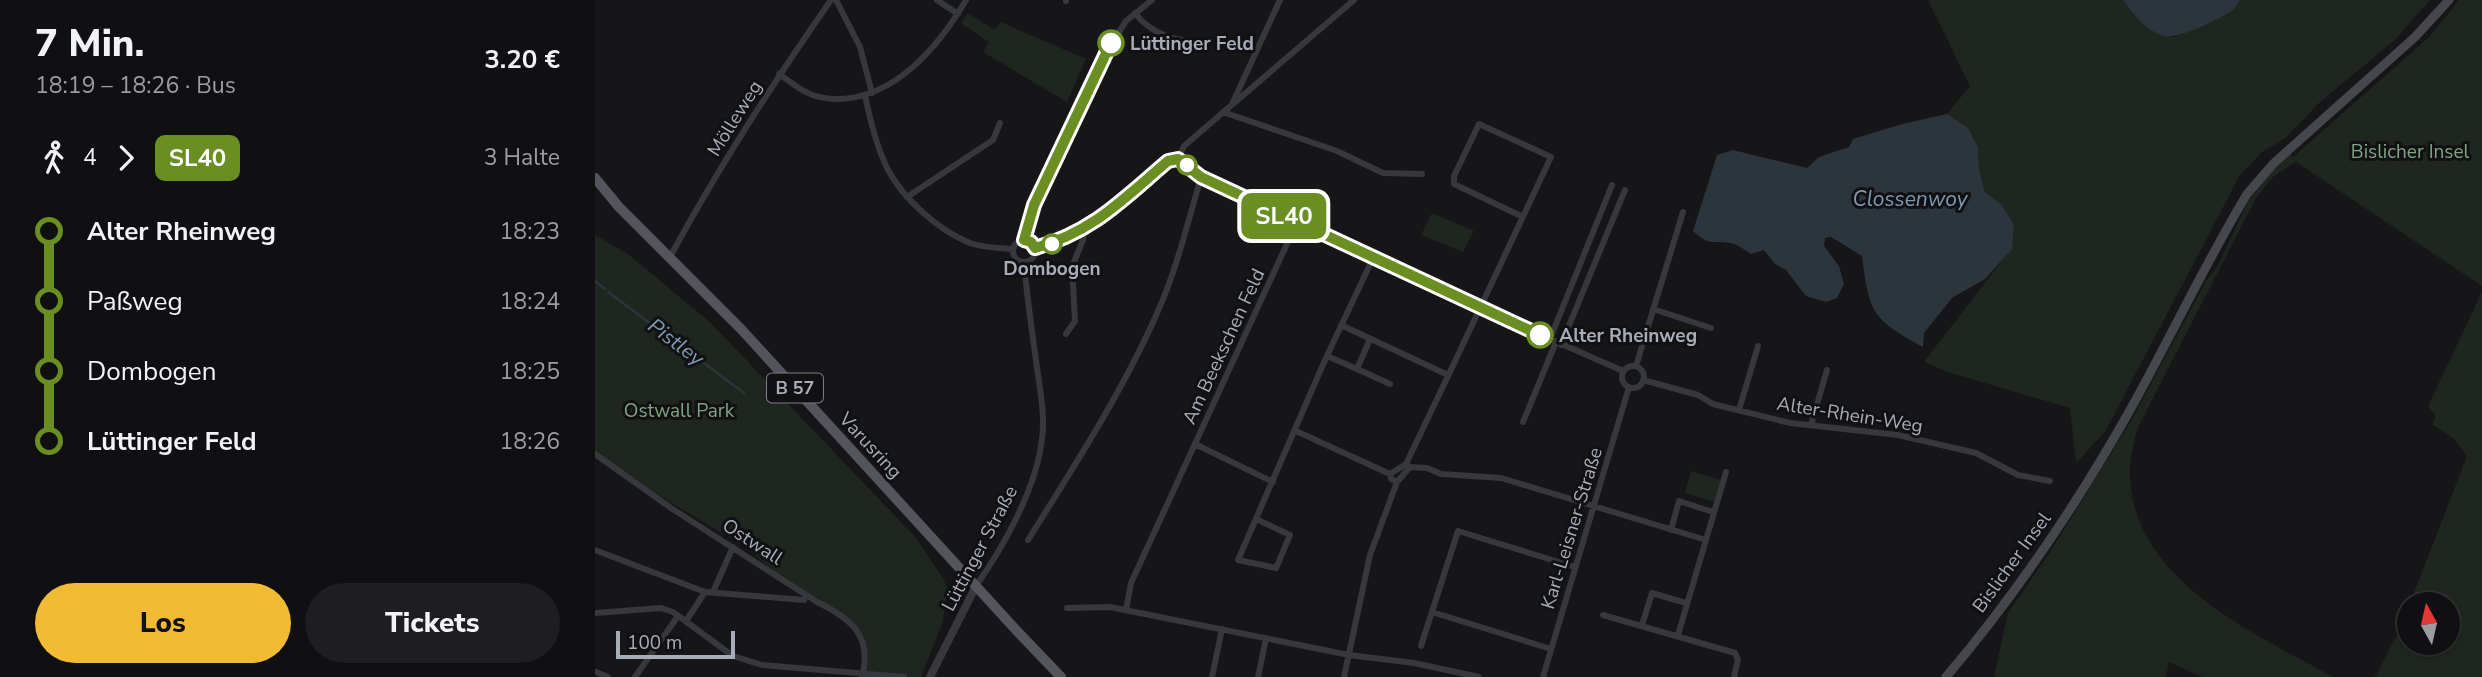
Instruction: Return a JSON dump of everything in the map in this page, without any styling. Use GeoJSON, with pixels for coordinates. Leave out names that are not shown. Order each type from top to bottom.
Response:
{"type":"FeatureCollection","features":[{"type":"Feature","properties":{"kind":"main road","name":"Bislicher Insel"},"geometry":{"type":"LineString","coordinates":[[1946,677],[2002,607],[2082,491],[2131,408],[2247,194],[2274,163],[2415,37],[2449,0]]}},
{"type":"Feature","properties":{"kind":"main road","name":"Varusring"},"geometry":{"type":"LineString","coordinates":[[595,178],[619,207],[741,330],[1061,677]]}},
{"type":"Feature","properties":{"kind":"street","name":"Mölleweg"},"geometry":{"type":"LineString","coordinates":[[670,257],[779,74],[831,0]]}},
{"type":"Feature","properties":{"kind":"street"},"geometry":{"type":"LineString","coordinates":[[836,0],[860,47],[876,136],[888,168],[907,197],[939,225],[957,236],[973,243],[1013,249]]}},
{"type":"Feature","properties":{"kind":"street"},"geometry":{"type":"LineString","coordinates":[[936,0],[958,14]]}},
{"type":"Feature","properties":{"kind":"street"},"geometry":{"type":"LineString","coordinates":[[779,74],[808,94],[831,99],[869,94],[892,83],[919,62],[966,0]]}},
{"type":"Feature","properties":{"kind":"street"},"geometry":{"type":"LineString","coordinates":[[1024,240],[1034,205],[1106,52],[1118,30],[1152,0]]}},
{"type":"Feature","properties":{"kind":"street"},"geometry":{"type":"LineString","coordinates":[[1232,104],[1280,0]]}},
{"type":"Feature","properties":{"kind":"street"},"geometry":{"type":"LineString","coordinates":[[1178,159],[1184,146],[1354,0]]}},
{"type":"Feature","properties":{"kind":"street"},"geometry":{"type":"LineString","coordinates":[[1135,13],[1140,21],[1163,34],[1184,42],[1199,41]]}},
{"type":"Feature","properties":{"kind":"street"},"geometry":{"type":"LineString","coordinates":[[1223,112],[1337,151],[1383,173],[1422,174]]}},
{"type":"Feature","properties":{"kind":"street"},"geometry":{"type":"LineString","coordinates":[[907,197],[993,139],[1000,123]]}},
{"type":"Feature","properties":{"kind":"street"},"geometry":{"type":"LineString","coordinates":[[1345,677],[1370,555],[1397,482],[1401,480],[1551,157],[1479,124],[1454,176],[1454,184],[1523,217]]}},
{"type":"Feature","properties":{"kind":"street"},"geometry":{"type":"LineString","coordinates":[[1035,248],[1066,239],[1084,230],[1168,161],[1178,159],[1201,177],[1480,308],[1623,371]]}},
{"type":"Feature","properties":{"kind":"street"},"geometry":{"type":"LineString","coordinates":[[1028,540],[1100,426],[1159,310],[1201,177]]}},
{"type":"Feature","properties":{"kind":"street"},"geometry":{"type":"LineString","coordinates":[[1556,342],[1612,185]]}},
{"type":"Feature","properties":{"kind":"street"},"geometry":{"type":"LineString","coordinates":[[1523,422],[1625,190]]}},
{"type":"Feature","properties":{"kind":"street"},"geometry":{"type":"LineString","coordinates":[[1636,366],[1683,212]]}},
{"type":"Feature","properties":{"kind":"street","name":"Am Beekschen Feld"},"geometry":{"type":"LineString","coordinates":[[1126,610],[1131,583],[1297,222]]}},
{"type":"Feature","properties":{"kind":"street"},"geometry":{"type":"LineString","coordinates":[[1066,334],[1075,321],[1071,274],[1084,230]]}},
{"type":"Feature","properties":{"kind":"street"},"geometry":{"type":"LineString","coordinates":[[1024,240],[1031,242],[1035,248],[1035,255],[1031,260],[1019,261],[1014,256],[1013,249],[1016,244],[1024,240]]}},
{"type":"Feature","properties":{"kind":"street"},"geometry":{"type":"LineString","coordinates":[[1256,519],[1290,535],[1276,568],[1238,560],[1327,356],[1374,256]]}},
{"type":"Feature","properties":{"kind":"street","name":"Lüttinger Straße"},"geometry":{"type":"LineString","coordinates":[[930,677],[976,586],[1001,547],[1037,463],[1042,440],[1043,412],[1024,262]]}},
{"type":"Feature","properties":{"kind":"street"},"geometry":{"type":"LineString","coordinates":[[1653,309],[1711,328]]}},
{"type":"Feature","properties":{"kind":"street"},"geometry":{"type":"LineString","coordinates":[[1341,326],[1448,375]]}},
{"type":"Feature","properties":{"kind":"street"},"geometry":{"type":"LineString","coordinates":[[1357,369],[1370,339]]}},
{"type":"Feature","properties":{"kind":"street"},"geometry":{"type":"LineString","coordinates":[[1739,411],[1758,346]]}},
{"type":"Feature","properties":{"kind":"street"},"geometry":{"type":"LineString","coordinates":[[1327,356],[1391,384]]}},
{"type":"Feature","properties":{"kind":"street"},"geometry":{"type":"LineString","coordinates":[[1629,366],[1636,366],[1643,373],[1643,380],[1639,386],[1629,387],[1622,381],[1623,371],[1629,366]]}},
{"type":"Feature","properties":{"kind":"street"},"geometry":{"type":"LineString","coordinates":[[1811,425],[1827,370]]}},
{"type":"Feature","properties":{"kind":"street","name":"Alter-Rhein-Weg"},"geometry":{"type":"LineString","coordinates":[[1643,380],[1698,395],[1713,404],[1790,423],[1898,435],[1976,453],[2018,475],[2050,481]]}},
{"type":"Feature","properties":{"kind":"street","name":"Karl-Leisner-Straße"},"geometry":{"type":"LineString","coordinates":[[1543,677],[1629,387]]}},
{"type":"Feature","properties":{"kind":"street"},"geometry":{"type":"LineString","coordinates":[[1296,430],[1390,474],[1391,479],[1397,482]]}},
{"type":"Feature","properties":{"kind":"street","name":"Am Beekschen Feld"},"geometry":{"type":"LineString","coordinates":[[1195,444],[1273,482]]}},
{"type":"Feature","properties":{"kind":"street","name":"Ostwall"},"geometry":{"type":"LineString","coordinates":[[595,454],[671,508],[817,601],[842,614],[851,622],[863,647],[865,659],[862,675]]}},
{"type":"Feature","properties":{"kind":"street"},"geometry":{"type":"LineString","coordinates":[[1390,474],[1408,465],[1427,468],[1441,474],[1501,478],[1706,540]]}},
{"type":"Feature","properties":{"kind":"street"},"geometry":{"type":"LineString","coordinates":[[1678,635],[1726,472]]}},
{"type":"Feature","properties":{"kind":"street"},"geometry":{"type":"LineString","coordinates":[[1671,530],[1679,501],[1713,512]]}},
{"type":"Feature","properties":{"kind":"street"},"geometry":{"type":"LineString","coordinates":[[1421,646],[1458,531],[1575,567]]}},
{"type":"Feature","properties":{"kind":"street"},"geometry":{"type":"LineString","coordinates":[[686,621],[709,592],[733,547]]}},
{"type":"Feature","properties":{"kind":"street"},"geometry":{"type":"LineString","coordinates":[[595,550],[709,592],[804,600]]}},
{"type":"Feature","properties":{"kind":"street"},"geometry":{"type":"LineString","coordinates":[[1642,625],[1652,593],[1686,604]]}},
{"type":"Feature","properties":{"kind":"street"},"geometry":{"type":"LineString","coordinates":[[1067,608],[1110,607],[1349,655],[1414,663],[1479,677]]}},
{"type":"Feature","properties":{"kind":"street"},"geometry":{"type":"LineString","coordinates":[[595,613],[661,608],[686,621],[733,656],[762,665],[904,677]]}},
{"type":"Feature","properties":{"kind":"street"},"geometry":{"type":"LineString","coordinates":[[1432,612],[1551,649]]}},
{"type":"Feature","properties":{"kind":"street"},"geometry":{"type":"LineString","coordinates":[[1603,615],[1735,653],[1738,660],[1734,677]]}},
{"type":"Feature","properties":{"kind":"street"},"geometry":{"type":"LineString","coordinates":[[635,677],[678,616]]}},
{"type":"Feature","properties":{"kind":"street"},"geometry":{"type":"LineString","coordinates":[[1212,677],[1222,629]]}},
{"type":"Feature","properties":{"kind":"street"},"geometry":{"type":"LineString","coordinates":[[1258,677],[1266,638]]}},
{"type":"Feature","properties":{"kind":"street"},"geometry":{"type":"LineString","coordinates":[[596,672],[608,677]]}},
{"type":"Feature","properties":{"kind":"green space"},"geometry":{"type":"Polygon","coordinates":[[[1928,0],[2123,0],[2151,30],[2175,37],[2234,9],[2240,0],[2430,0],[2395,40],[2319,103],[2285,138],[2261,153],[2240,175],[2105,432],[2076,463],[2070,408],[1951,373],[1924,362],[2011,249],[2014,224],[2001,204],[1985,192],[1979,169],[1978,147],[1968,129],[1947,114],[1970,86],[1928,0]]]}},
{"type":"Feature","properties":{"kind":"green space"},"geometry":{"type":"Polygon","coordinates":[[[2459,0],[2482,0],[2482,286],[2296,162],[2274,176],[2256,198],[2137,429],[2131,456],[2134,504],[2148,539],[2170,569],[2199,596],[2231,619],[2333,677],[2202,677],[2169,662],[2166,677],[1994,677],[2008,613],[2050,552],[2131,421],[2206,281],[2219,264],[2247,203],[2271,171],[2290,154],[2293,157],[2429,37],[2459,0]]]}},
{"type":"Feature","properties":{"kind":"green space"},"geometry":{"type":"Polygon","coordinates":[[[968,13],[995,30],[1000,22],[1086,59],[1067,102],[983,52],[989,42],[961,23],[968,13]]]}},
{"type":"Feature","properties":{"kind":"green space"},"geometry":{"type":"Polygon","coordinates":[[[1432,213],[1474,231],[1463,252],[1421,235],[1432,213]]]}},
{"type":"Feature","properties":{"kind":"green space","name":"Ostwall Park"},"geometry":{"type":"Polygon","coordinates":[[[595,235],[628,254],[712,324],[917,539],[948,590],[942,624],[921,677],[862,677],[863,647],[851,622],[787,582],[744,546],[608,465],[595,453],[595,235]]]}},
{"type":"Feature","properties":{"kind":"green space"},"geometry":{"type":"Polygon","coordinates":[[[2482,292],[2482,677],[2375,677],[2397,635],[2397,655],[2461,654],[2461,592],[2414,592],[2467,456],[2454,439],[2432,424],[2436,416],[2428,406],[2482,292]]]}},
{"type":"Feature","properties":{"kind":"green space"},"geometry":{"type":"Polygon","coordinates":[[[1691,471],[1721,480],[1715,502],[1685,493],[1691,471]]]}},
{"type":"Feature","properties":{"kind":"water"},"geometry":{"type":"Polygon","coordinates":[[[2123,0],[2240,0],[2234,9],[2220,18],[2169,37],[2145,26],[2123,0]]]}},
{"type":"Feature","properties":{"kind":"water","name":"Clossenwoy"},"geometry":{"type":"Polygon","coordinates":[[[1947,114],[1968,128],[1978,147],[1979,169],[1985,192],[2001,204],[2014,224],[2012,249],[1985,279],[1952,298],[1924,333],[1923,347],[1883,321],[1867,290],[1862,256],[1831,237],[1825,238],[1824,246],[1839,266],[1844,284],[1837,298],[1826,302],[1806,296],[1786,270],[1775,264],[1764,250],[1751,254],[1733,244],[1708,241],[1693,231],[1717,155],[1733,150],[1807,168],[1819,157],[1849,147],[1853,139],[1947,114]]]}},
{"type":"Feature","properties":{"kind":"waterway","name":"Pistley"},"geometry":{"type":"LineString","coordinates":[[595,281],[605,289]]}},
{"type":"Feature","properties":{"kind":"waterway","name":"Pistley"},"geometry":{"type":"LineString","coordinates":[[608,292],[744,393]]}},
{"type":"Feature","properties":{"kind":"bus line","name":"SL40"},"geometry":{"type":"LineString","coordinates":[[1111,43],[1034,205],[1024,240],[1031,242],[1035,248],[1066,239],[1084,230],[1168,161],[1178,159],[1201,177],[1540,335]]}},
{"type":"Feature","properties":{"kind":"place","name":"Lüttinger Feld"},"geometry":{"type":"Point","coordinates":[1111,43]}},
{"type":"Feature","properties":{"kind":"place","name":"Dombogen"},"geometry":{"type":"Point","coordinates":[1052,244]}},
{"type":"Feature","properties":{"kind":"place","name":"Alter Rheinweg"},"geometry":{"type":"Point","coordinates":[1540,335]}}]}
